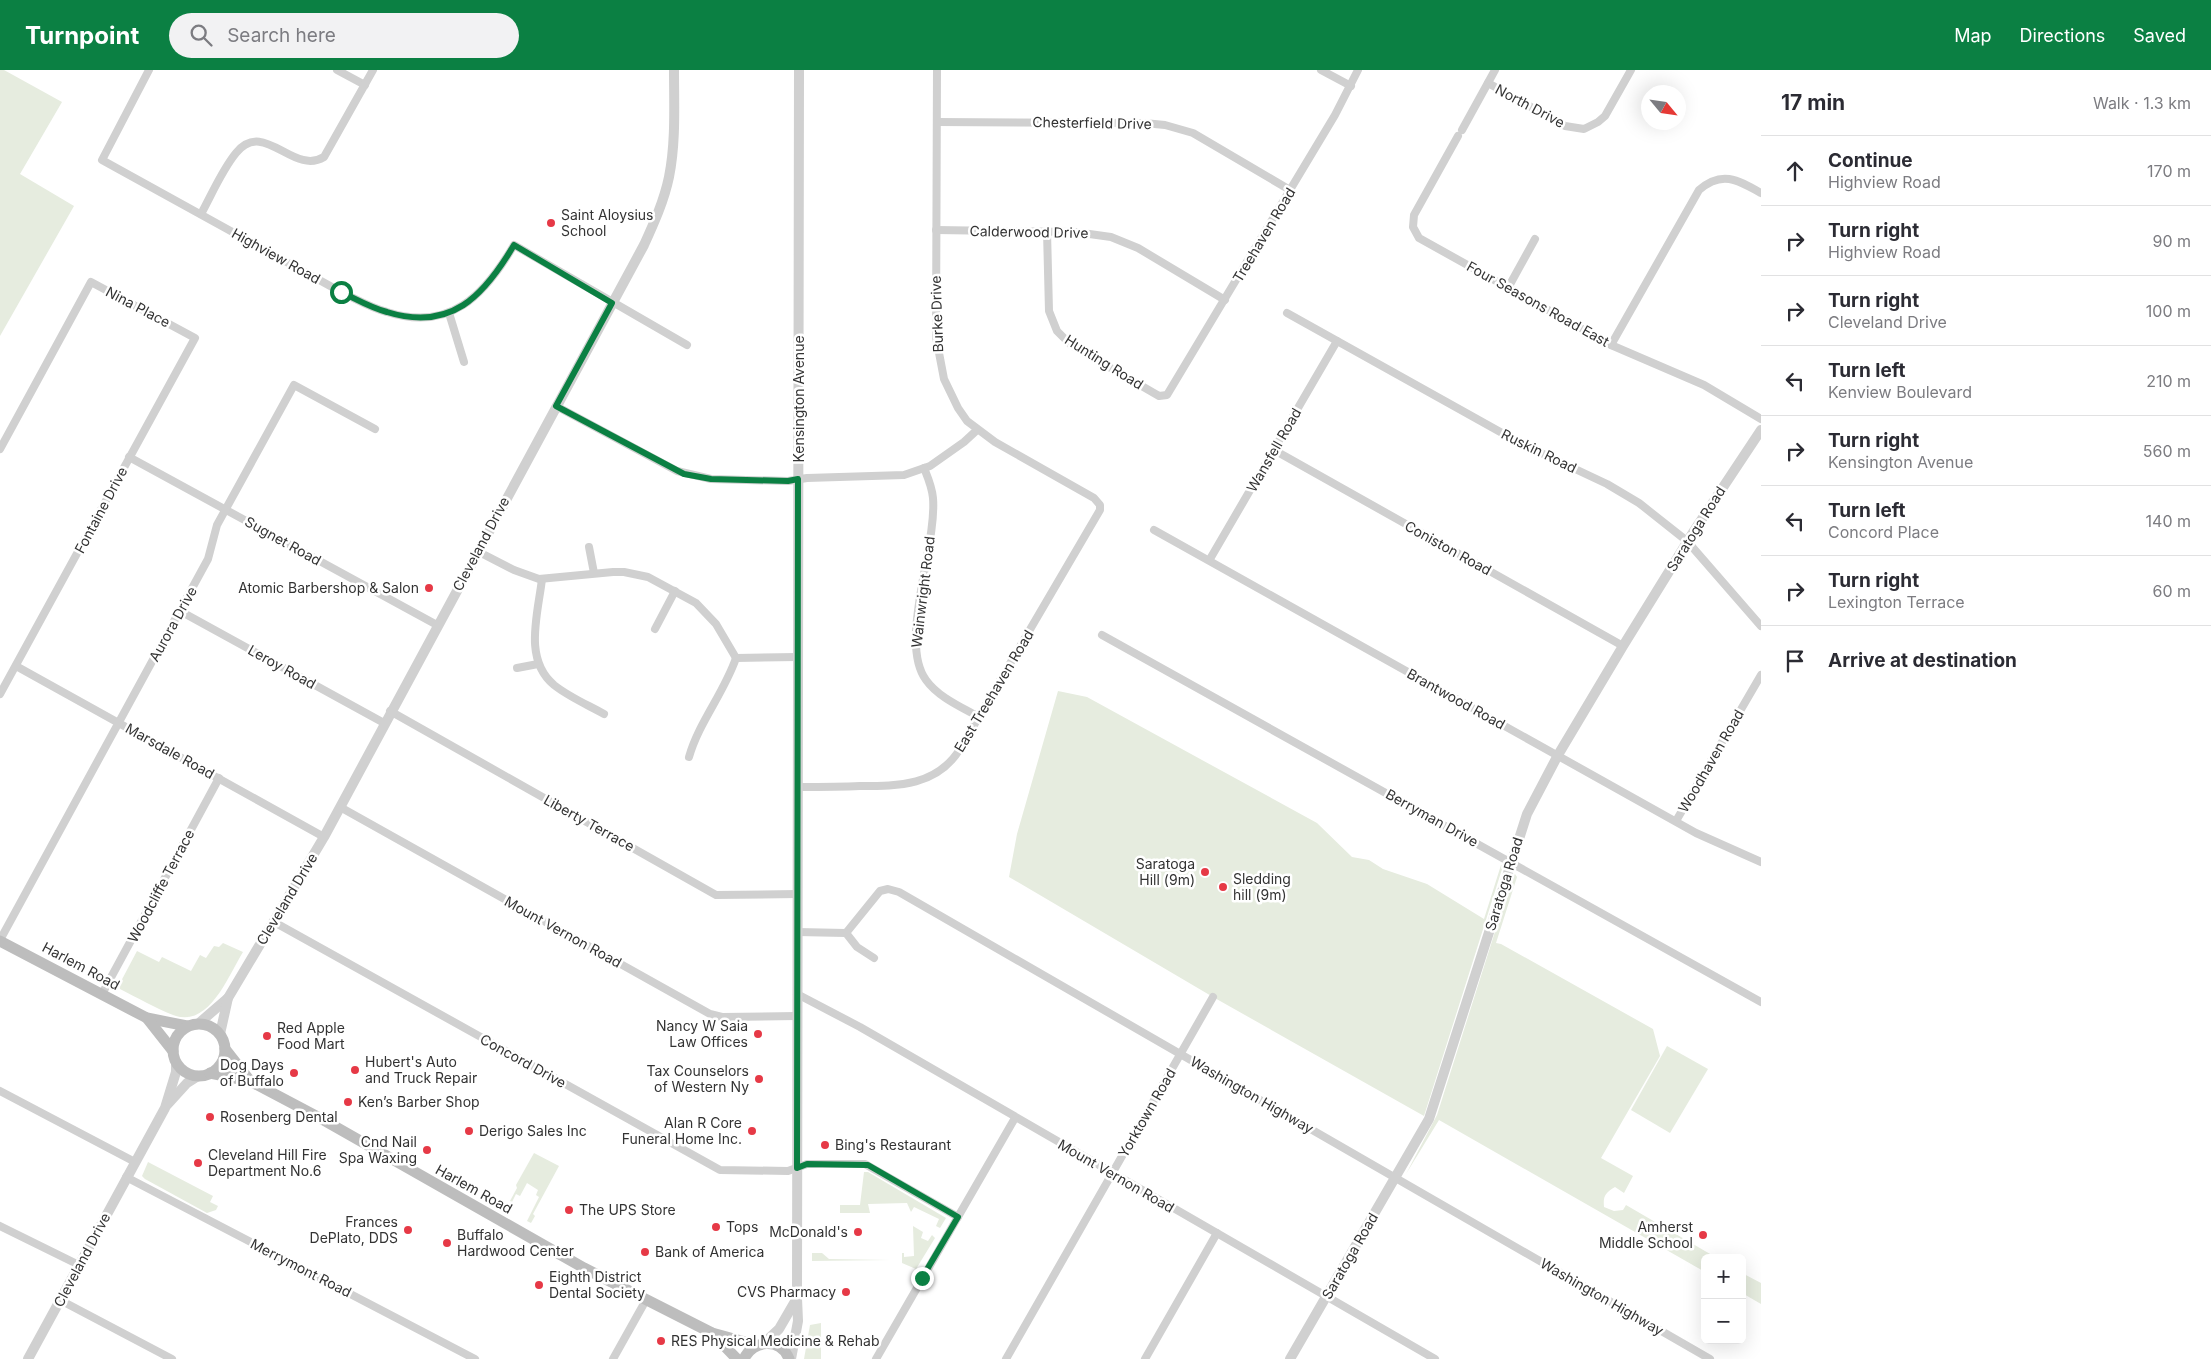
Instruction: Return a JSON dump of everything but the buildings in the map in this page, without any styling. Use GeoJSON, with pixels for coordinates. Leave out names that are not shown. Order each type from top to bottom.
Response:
{"type":"FeatureCollection","features":[{"type":"Feature","properties":{"kind":"main road","name":"Harlem Road"},"geometry":{"type":"LineString","coordinates":[[0,940],[147,1018],[193,1025]]}},
{"type":"Feature","properties":{"kind":"main road","name":"Harlem Road"},"geometry":{"type":"LineString","coordinates":[[147,1018],[173,1051]]}},
{"type":"Feature","properties":{"kind":"main road"},"geometry":{"type":"LineString","coordinates":[[193,1025],[208,1025],[220,1034],[225,1049],[222,1060],[210,1073],[198,1076],[186,1072],[176,1063],[173,1051],[175,1039],[193,1025]]}},
{"type":"Feature","properties":{"kind":"main road","name":"Harlem Road"},"geometry":{"type":"LineString","coordinates":[[225,1049],[250,1081]]}},
{"type":"Feature","properties":{"kind":"main road","name":"Harlem Road"},"geometry":{"type":"LineString","coordinates":[[210,1073],[250,1081],[320,1118],[584,1268],[712,1333],[760,1344],[778,1346],[784,1350],[790,1359]]}},
{"type":"Feature","properties":{"kind":"main road","name":"Harlem Road"},"geometry":{"type":"LineString","coordinates":[[712,1333],[738,1359]]}},
{"type":"Feature","properties":{"kind":"main road"},"geometry":{"type":"LineString","coordinates":[[744,1359],[751,1349],[760,1344]]}},
{"type":"Feature","properties":{"kind":"street","name":"Highview Road"},"geometry":{"type":"LineString","coordinates":[[149,70],[102,160],[258,247],[372,307],[393,314],[416,318],[449,313],[462,307],[487,286],[514,245],[612,303]]}},
{"type":"Feature","properties":{"kind":"street"},"geometry":{"type":"LineString","coordinates":[[337,70],[365,85]]}},
{"type":"Feature","properties":{"kind":"street"},"geometry":{"type":"LineString","coordinates":[[201,214],[235,153],[247,144],[254,142],[269,144],[304,162],[317,161],[324,157],[372,70]]}},
{"type":"Feature","properties":{"kind":"street","name":"Cleveland Drive"},"geometry":{"type":"LineString","coordinates":[[220,1034],[228,998],[324,837],[390,711],[644,245],[664,197],[670,168],[673,142],[674,70]]}},
{"type":"Feature","properties":{"kind":"street","name":"Kensington Avenue"},"geometry":{"type":"LineString","coordinates":[[790,1359],[798,1321],[796,1298],[799,70]]}},
{"type":"Feature","properties":{"kind":"street","name":"Burke Drive"},"geometry":{"type":"LineString","coordinates":[[937,70],[936,337],[940,366],[958,408],[967,421],[977,430],[1094,498],[1100,505],[1098,515],[1056,585]]}},
{"type":"Feature","properties":{"kind":"street"},"geometry":{"type":"LineString","coordinates":[[1322,70],[1351,86]]}},
{"type":"Feature","properties":{"kind":"street","name":"Treehaven Road"},"geometry":{"type":"LineString","coordinates":[[1164,396],[1170,391],[1290,190],[1351,86],[1358,70]]}},
{"type":"Feature","properties":{"kind":"street","name":"Four Seasons Road East"},"geometry":{"type":"LineString","coordinates":[[1495,70],[1414,215],[1413,227],[1415,233],[1422,241],[1611,345],[1704,385],[1761,418]]}},
{"type":"Feature","properties":{"kind":"street","name":"North Drive"},"geometry":{"type":"LineString","coordinates":[[1488,83],[1565,126],[1584,129],[1598,122],[1604,116],[1631,70]]}},
{"type":"Feature","properties":{"kind":"street","name":"Chesterfield Drive"},"geometry":{"type":"LineString","coordinates":[[937,122],[1144,123],[1165,125],[1193,133],[1290,190]]}},
{"type":"Feature","properties":{"kind":"street"},"geometry":{"type":"LineString","coordinates":[[1611,345],[1699,190],[1712,181],[1729,178],[1761,193]]}},
{"type":"Feature","properties":{"kind":"street","name":"Calderwood Drive"},"geometry":{"type":"LineString","coordinates":[[936,230],[1093,233],[1123,241],[1224,300]]}},
{"type":"Feature","properties":{"kind":"street","name":"Hunting Road"},"geometry":{"type":"LineString","coordinates":[[1047,231],[1049,311],[1057,331],[1071,345],[1158,396],[1164,396]]}},
{"type":"Feature","properties":{"kind":"street"},"geometry":{"type":"LineString","coordinates":[[1508,288],[1535,239]]}},
{"type":"Feature","properties":{"kind":"street","name":"Nina Place"},"geometry":{"type":"LineString","coordinates":[[0,449],[92,282],[184,331]]}},
{"type":"Feature","properties":{"kind":"street"},"geometry":{"type":"LineString","coordinates":[[612,303],[687,344]]}},
{"type":"Feature","properties":{"kind":"street"},"geometry":{"type":"LineString","coordinates":[[449,313],[464,362]]}},
{"type":"Feature","properties":{"kind":"street","name":"Ruskin Road"},"geometry":{"type":"LineString","coordinates":[[1288,313],[1520,443],[1607,484],[1639,504],[1688,541],[1761,626]]}},
{"type":"Feature","properties":{"kind":"street","name":"Fontaine Drive"},"geometry":{"type":"LineString","coordinates":[[0,694],[195,338],[184,331]]}},
{"type":"Feature","properties":{"kind":"street","name":"Wansfell Road"},"geometry":{"type":"LineString","coordinates":[[1210,559],[1338,342]]}},
{"type":"Feature","properties":{"kind":"street","name":"Aurora Drive"},"geometry":{"type":"LineString","coordinates":[[0,940],[208,559],[217,525],[294,385],[375,429]]}},
{"type":"Feature","properties":{"kind":"street"},"geometry":{"type":"LineString","coordinates":[[556,406],[684,474],[711,479],[788,481],[798,479],[894,476],[924,468],[948,454],[977,430]]}},
{"type":"Feature","properties":{"kind":"street","name":"Saratoga Road"},"geometry":{"type":"LineString","coordinates":[[1290,1359],[1429,1119],[1527,814],[1558,755],[1623,646],[1688,541],[1761,430]]}},
{"type":"Feature","properties":{"kind":"street","name":"Coniston Road"},"geometry":{"type":"LineString","coordinates":[[1274,450],[1623,646]]}},
{"type":"Feature","properties":{"kind":"street","name":"Sugnet Road"},"geometry":{"type":"LineString","coordinates":[[130,457],[437,625]]}},
{"type":"Feature","properties":{"kind":"street","name":"Wainwright Road"},"geometry":{"type":"LineString","coordinates":[[924,468],[933,498],[932,519],[917,623],[915,651],[917,661],[923,675],[932,688],[979,716]]}},
{"type":"Feature","properties":{"kind":"street","name":"Brantwood Road"},"geometry":{"type":"LineString","coordinates":[[1154,530],[1210,559],[1292,607],[1676,821],[1717,843],[1761,862]]}},
{"type":"Feature","properties":{"kind":"street"},"geometry":{"type":"LineString","coordinates":[[588,547],[594,573]]}},
{"type":"Feature","properties":{"kind":"street"},"geometry":{"type":"LineString","coordinates":[[477,551],[514,570],[542,579],[594,573],[624,572],[640,574],[696,603],[710,616],[736,658]]}},
{"type":"Feature","properties":{"kind":"street"},"geometry":{"type":"LineString","coordinates":[[542,579],[535,640],[538,664],[546,676],[558,688],[604,714]]}},
{"type":"Feature","properties":{"kind":"street","name":"East Treehaven Road"},"geometry":{"type":"LineString","coordinates":[[798,787],[908,785],[926,779],[942,769],[956,755],[1056,585]]}},
{"type":"Feature","properties":{"kind":"street"},"geometry":{"type":"LineString","coordinates":[[655,629],[675,591]]}},
{"type":"Feature","properties":{"kind":"street","name":"Leroy Road"},"geometry":{"type":"LineString","coordinates":[[180,611],[384,724]]}},
{"type":"Feature","properties":{"kind":"street","name":"Berryman Drive"},"geometry":{"type":"LineString","coordinates":[[1102,635],[1761,1002]]}},
{"type":"Feature","properties":{"kind":"street"},"geometry":{"type":"LineString","coordinates":[[736,658],[798,657]]}},
{"type":"Feature","properties":{"kind":"street"},"geometry":{"type":"LineString","coordinates":[[689,757],[694,741],[727,683],[736,658]]}},
{"type":"Feature","properties":{"kind":"street"},"geometry":{"type":"LineString","coordinates":[[517,668],[538,664]]}},
{"type":"Feature","properties":{"kind":"street","name":"Marsdale Road"},"geometry":{"type":"LineString","coordinates":[[16,666],[324,837]]}},
{"type":"Feature","properties":{"kind":"street","name":"Woodhaven Road"},"geometry":{"type":"LineString","coordinates":[[1676,821],[1761,675]]}},
{"type":"Feature","properties":{"kind":"street","name":"Liberty Terrace"},"geometry":{"type":"LineString","coordinates":[[390,711],[716,895],[798,894]]}},
{"type":"Feature","properties":{"kind":"street","name":"Woodcliffe Terrace"},"geometry":{"type":"LineString","coordinates":[[102,994],[219,778]]}},
{"type":"Feature","properties":{"kind":"street","name":"Mount Vernon Road"},"geometry":{"type":"LineString","coordinates":[[340,807],[710,1014],[722,1017],[797,1016]]}},
{"type":"Feature","properties":{"kind":"street","name":"Washington Highway"},"geometry":{"type":"LineString","coordinates":[[846,932],[880,891],[894,890],[1710,1359]]}},
{"type":"Feature","properties":{"kind":"street","name":"Concord Drive"},"geometry":{"type":"LineString","coordinates":[[274,922],[720,1170],[788,1171],[807,1164],[868,1165],[958,1217]]}},
{"type":"Feature","properties":{"kind":"street"},"geometry":{"type":"LineString","coordinates":[[798,932],[846,932],[857,947],[874,958]]}},
{"type":"Feature","properties":{"kind":"street","name":"Mount Vernon Road"},"geometry":{"type":"LineString","coordinates":[[797,994],[860,1027],[1435,1359]]}},
{"type":"Feature","properties":{"kind":"street","name":"Yorktown Road"},"geometry":{"type":"LineString","coordinates":[[1006,1359],[1213,996]]}},
{"type":"Feature","properties":{"kind":"street","name":"Cleveland Drive"},"geometry":{"type":"LineString","coordinates":[[193,1025],[228,998]]}},
{"type":"Feature","properties":{"kind":"street","name":"Cleveland Drive"},"geometry":{"type":"LineString","coordinates":[[28,1359],[165,1108],[176,1072],[176,1063]]}},
{"type":"Feature","properties":{"kind":"street","name":"Cleveland Drive"},"geometry":{"type":"LineString","coordinates":[[165,1108],[191,1080],[198,1076]]}},
{"type":"Feature","properties":{"kind":"street"},"geometry":{"type":"LineString","coordinates":[[0,1091],[135,1162]]}},
{"type":"Feature","properties":{"kind":"street"},"geometry":{"type":"LineString","coordinates":[[876,1359],[1015,1118]]}},
{"type":"Feature","properties":{"kind":"street","name":"Merrymont Road"},"geometry":{"type":"LineString","coordinates":[[126,1177],[475,1359]]}},
{"type":"Feature","properties":{"kind":"street"},"geometry":{"type":"LineString","coordinates":[[0,1226],[79,1265]]}},
{"type":"Feature","properties":{"kind":"street"},"geometry":{"type":"LineString","coordinates":[[1145,1359],[1217,1233]]}},
{"type":"Feature","properties":{"kind":"street","name":"Kensington Avenue"},"geometry":{"type":"LineString","coordinates":[[760,1344],[779,1329],[796,1298]]}},
{"type":"Feature","properties":{"kind":"street"},"geometry":{"type":"LineString","coordinates":[[60,1300],[172,1359]]}},
{"type":"Feature","properties":{"kind":"street"},"geometry":{"type":"LineString","coordinates":[[613,1359],[646,1300]]}},
{"type":"Feature","properties":{"kind":"shaded area"},"geometry":{"type":"Polygon","coordinates":[[[0,70],[4,70],[62,102],[20,174],[74,206],[0,336],[0,70]]]}},
{"type":"Feature","properties":{"kind":"shaded area"},"geometry":{"type":"Polygon","coordinates":[[[1058,691],[1087,697],[1317,823],[1352,857],[1369,860],[1383,869],[1427,884],[1484,919],[1501,865],[1503,866],[1424,1116],[1213,997],[1009,877],[1017,834],[1058,691]]]}},
{"type":"Feature","properties":{"kind":"shaded area"},"geometry":{"type":"Polygon","coordinates":[[[1515,874],[1517,877],[1496,943],[1501,944],[1653,1029],[1660,1056],[1601,1158],[1633,1176],[1624,1193],[1615,1187],[1607,1193],[1604,1197],[1604,1207],[1614,1211],[1623,1210],[1626,1205],[1710,1254],[1701,1254],[1701,1270],[1439,1120],[1406,1174],[1437,1115],[1512,878],[1515,874]]]}},
{"type":"Feature","properties":{"kind":"shaded area"},"geometry":{"type":"Polygon","coordinates":[[[223,943],[243,952],[216,998],[207,1008],[197,1014],[186,1017],[173,1015],[120,989],[119,985],[137,951],[159,962],[162,957],[191,971],[200,955],[206,958],[214,946],[219,947],[223,943]]]}},
{"type":"Feature","properties":{"kind":"shaded area"},"geometry":{"type":"Polygon","coordinates":[[[1667,1046],[1708,1069],[1670,1133],[1631,1110],[1667,1046]]]}},
{"type":"Feature","properties":{"kind":"shaded area"},"geometry":{"type":"Polygon","coordinates":[[[534,1153],[559,1166],[533,1214],[535,1216],[531,1223],[527,1221],[539,1197],[536,1195],[538,1190],[527,1183],[520,1196],[516,1194],[512,1202],[510,1201],[517,1188],[516,1185],[534,1153]]]}},
{"type":"Feature","properties":{"kind":"shaded area"},"geometry":{"type":"Polygon","coordinates":[[[148,1162],[213,1196],[210,1202],[218,1206],[216,1210],[207,1213],[145,1179],[142,1176],[148,1162]]]}},
{"type":"Feature","properties":{"kind":"shaded area"},"geometry":{"type":"Polygon","coordinates":[[[864,1172],[868,1172],[946,1218],[940,1228],[936,1226],[939,1219],[914,1207],[911,1212],[907,1203],[868,1204],[870,1213],[840,1213],[840,1205],[860,1205],[864,1172]]]}},
{"type":"Feature","properties":{"kind":"shaded area"},"geometry":{"type":"Polygon","coordinates":[[[913,1226],[923,1232],[921,1238],[928,1241],[932,1235],[935,1238],[916,1269],[902,1263],[902,1253],[904,1253],[904,1257],[914,1256],[913,1226]]]}},
{"type":"Feature","properties":{"kind":"shaded area"},"geometry":{"type":"Polygon","coordinates":[[[812,1253],[822,1253],[829,1259],[891,1260],[812,1261],[812,1253]]]}},
{"type":"Feature","properties":{"kind":"shaded area"},"geometry":{"type":"Polygon","coordinates":[[[1746,1275],[1761,1283],[1761,1304],[1746,1295],[1746,1275]]]}},
{"type":"Feature","properties":{"kind":"shaded area"},"geometry":{"type":"Polygon","coordinates":[[[821,1323],[821,1359],[804,1359],[810,1325],[821,1323]]]}},
{"type":"Feature","properties":{"kind":"place","name":"Saint Aloysius School"},"geometry":{"type":"Point","coordinates":[551,223]}},
{"type":"Feature","properties":{"kind":"place","name":"Atomic Barbershop & Salon"},"geometry":{"type":"Point","coordinates":[429,588]}},
{"type":"Feature","properties":{"kind":"place","name":"Saratoga Hill (9m)"},"geometry":{"type":"Point","coordinates":[1205,872]}},
{"type":"Feature","properties":{"kind":"place","name":"Sledding hill (9m)"},"geometry":{"type":"Point","coordinates":[1223,887]}},
{"type":"Feature","properties":{"kind":"place","name":"Nancy W Saia Law Offices"},"geometry":{"type":"Point","coordinates":[758,1034]}},
{"type":"Feature","properties":{"kind":"place","name":"Red Apple Food Mart"},"geometry":{"type":"Point","coordinates":[267,1036]}},
{"type":"Feature","properties":{"kind":"place","name":"Hubert's Auto and Truck Repair"},"geometry":{"type":"Point","coordinates":[355,1070]}},
{"type":"Feature","properties":{"kind":"place","name":"Dog Days of Buffalo"},"geometry":{"type":"Point","coordinates":[294,1073]}},
{"type":"Feature","properties":{"kind":"place","name":"Tax Counselors of Western Ny"},"geometry":{"type":"Point","coordinates":[759,1079]}},
{"type":"Feature","properties":{"kind":"place","name":"Ken’s Barber Shop"},"geometry":{"type":"Point","coordinates":[348,1102]}},
{"type":"Feature","properties":{"kind":"place","name":"Rosenberg Dental"},"geometry":{"type":"Point","coordinates":[210,1117]}},
{"type":"Feature","properties":{"kind":"place","name":"Derigo Sales Inc"},"geometry":{"type":"Point","coordinates":[469,1131]}},
{"type":"Feature","properties":{"kind":"place","name":"Alan R Core Funeral Home Inc."},"geometry":{"type":"Point","coordinates":[752,1131]}},
{"type":"Feature","properties":{"kind":"place","name":"Bing's Restaurant"},"geometry":{"type":"Point","coordinates":[825,1145]}},
{"type":"Feature","properties":{"kind":"place","name":"Cnd Nail Spa Waxing"},"geometry":{"type":"Point","coordinates":[427,1150]}},
{"type":"Feature","properties":{"kind":"place","name":"Cleveland Hill Fire Department No.6"},"geometry":{"type":"Point","coordinates":[198,1163]}},
{"type":"Feature","properties":{"kind":"place","name":"The UPS Store"},"geometry":{"type":"Point","coordinates":[569,1210]}},
{"type":"Feature","properties":{"kind":"place","name":"Tops"},"geometry":{"type":"Point","coordinates":[716,1227]}},
{"type":"Feature","properties":{"kind":"place","name":"Frances DePlato, DDS"},"geometry":{"type":"Point","coordinates":[408,1230]}},
{"type":"Feature","properties":{"kind":"place","name":"McDonald's"},"geometry":{"type":"Point","coordinates":[858,1232]}},
{"type":"Feature","properties":{"kind":"place","name":"Amherst Middle School"},"geometry":{"type":"Point","coordinates":[1703,1235]}},
{"type":"Feature","properties":{"kind":"place","name":"Buffalo Hardwood Center"},"geometry":{"type":"Point","coordinates":[447,1243]}},
{"type":"Feature","properties":{"kind":"place","name":"Bank of America"},"geometry":{"type":"Point","coordinates":[645,1252]}},
{"type":"Feature","properties":{"kind":"place","name":"Eighth District Dental Society"},"geometry":{"type":"Point","coordinates":[539,1285]}},
{"type":"Feature","properties":{"kind":"place","name":"CVS Pharmacy"},"geometry":{"type":"Point","coordinates":[846,1292]}},
{"type":"Feature","properties":{"kind":"place","name":"RES Physical Medicine & Rehab"},"geometry":{"type":"Point","coordinates":[661,1341]}},
{"type":"Feature","properties":{"kind":"route"},"geometry":{"type":"LineString","coordinates":[[341,292],[372,307],[401,316],[416,318],[449,313],[462,307],[487,286],[514,245],[612,303],[556,406],[684,474],[711,479],[788,481],[798,479],[797,1168],[807,1164],[868,1165],[958,1217],[922,1278]]}}]}
